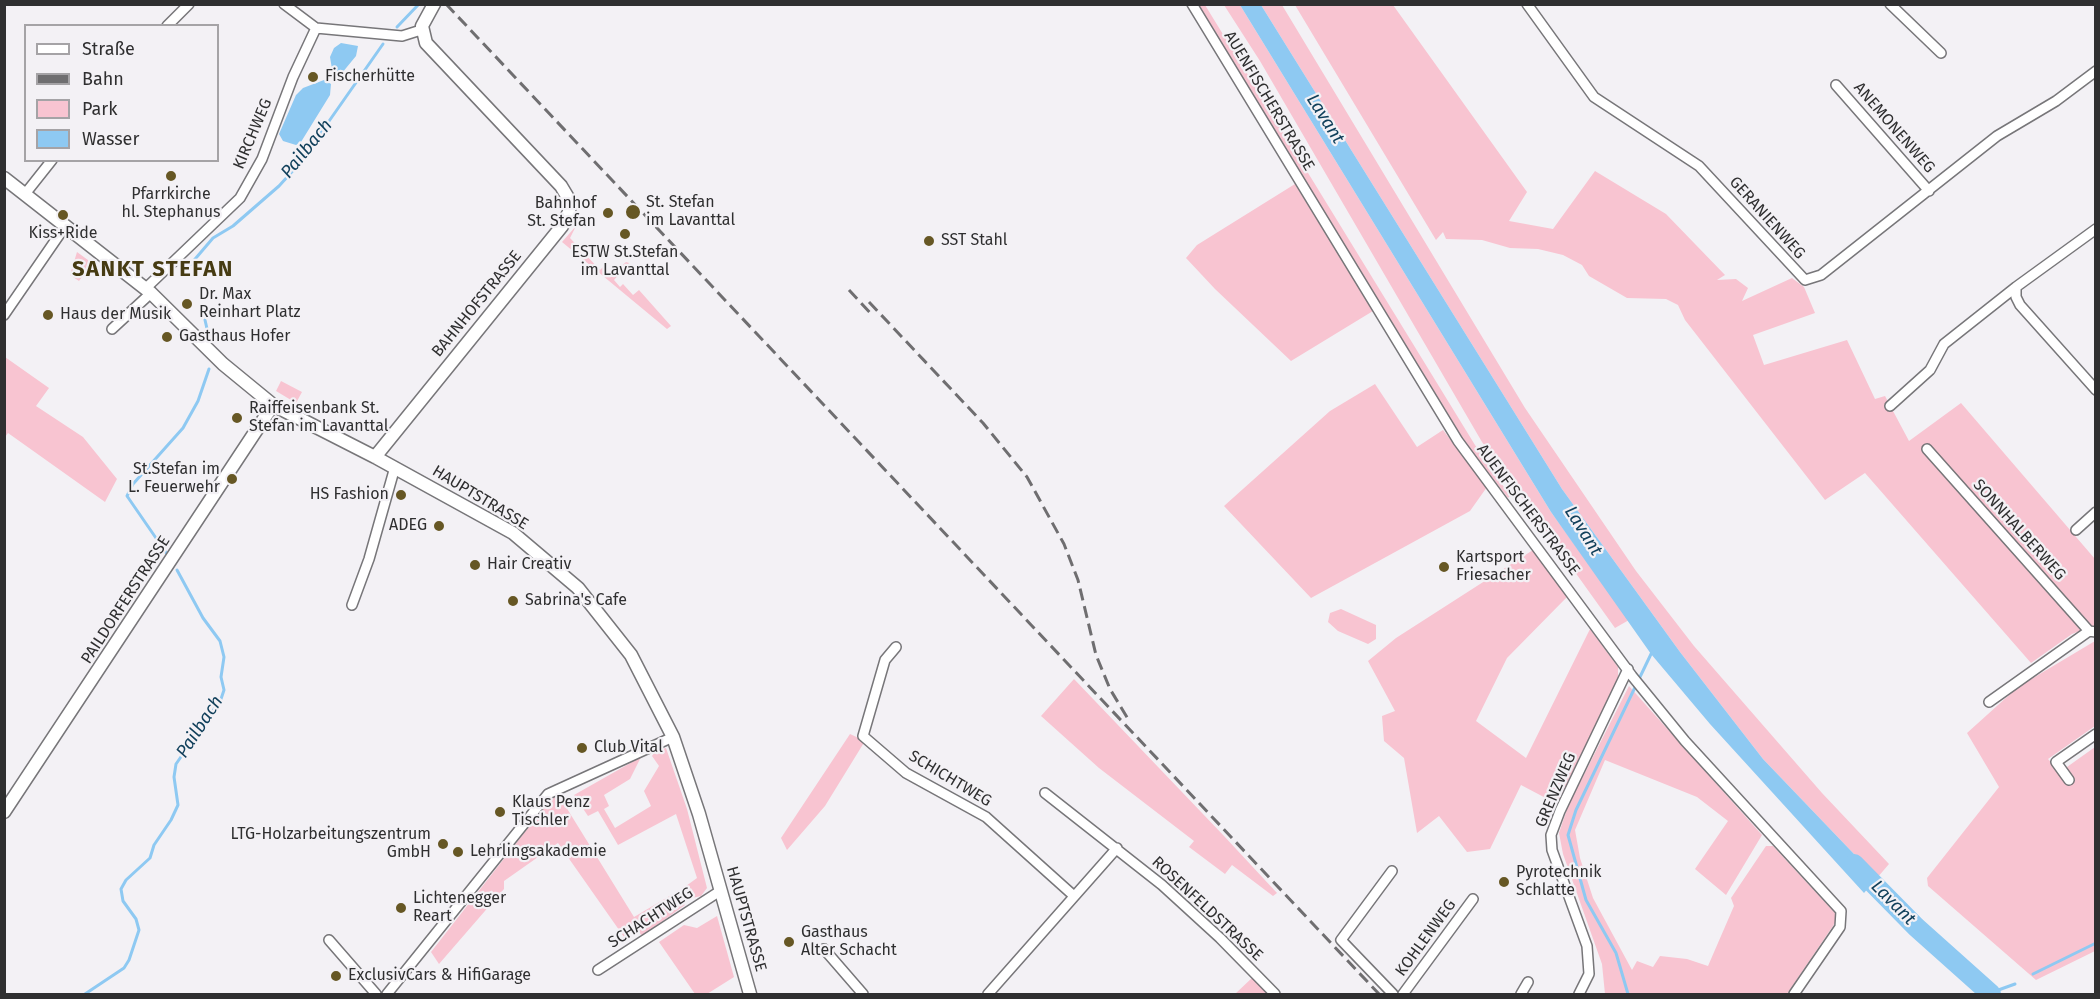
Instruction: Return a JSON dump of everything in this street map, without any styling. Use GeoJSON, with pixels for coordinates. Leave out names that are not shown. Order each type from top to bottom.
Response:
{"type":"FeatureCollection","features":[{"type":"Feature","properties":{"kind":"main road"},"geometry":{"type":"LineString","coordinates":[[421,30],[423,21],[434,4]]}},
{"type":"Feature","properties":{"kind":"main road","name":"BAHNHOFSTRASSE"},"geometry":{"type":"LineString","coordinates":[[375,457],[562,226],[569,212],[570,201],[561,186],[435,54],[426,43],[421,30]]}},
{"type":"Feature","properties":{"kind":"main road","name":"HAUPTSTRASSE"},"geometry":{"type":"LineString","coordinates":[[4,178],[148,290],[237,377],[273,405],[395,467],[513,533],[578,588],[631,655],[673,737],[699,814],[750,994]]}},
{"type":"Feature","properties":{"kind":"main road","name":"PAILDORFERSTRASSE"},"geometry":{"type":"LineString","coordinates":[[4,812],[273,405]]}},
{"type":"Feature","properties":{"kind":"street"},"geometry":{"type":"LineString","coordinates":[[169,24],[189,4]]}},
{"type":"Feature","properties":{"kind":"street"},"geometry":{"type":"LineString","coordinates":[[284,4],[316,28],[402,36],[421,30]]}},
{"type":"Feature","properties":{"kind":"street","name":"AUENFISCHERSTRASSE"},"geometry":{"type":"LineString","coordinates":[[1192,4],[1458,441],[1630,673],[1692,750],[1841,911],[1840,927],[1794,994]]}},
{"type":"Feature","properties":{"kind":"street","name":"GERANIENWEG"},"geometry":{"type":"LineString","coordinates":[[1527,4],[1594,97],[1699,166],[1805,280],[1821,275],[1997,136],[2056,101],[2096,71]]}},
{"type":"Feature","properties":{"kind":"street"},"geometry":{"type":"LineString","coordinates":[[1890,4],[1941,53]]}},
{"type":"Feature","properties":{"kind":"street","name":"KIRCHWEG"},"geometry":{"type":"LineString","coordinates":[[112,328],[240,198],[262,159],[293,77],[316,28]]}},
{"type":"Feature","properties":{"kind":"street","name":"ANEMONENWEG"},"geometry":{"type":"LineString","coordinates":[[1836,85],[1874,125],[1929,191]]}},
{"type":"Feature","properties":{"kind":"street"},"geometry":{"type":"LineString","coordinates":[[25,194],[50,162]]}},
{"type":"Feature","properties":{"kind":"street"},"geometry":{"type":"LineString","coordinates":[[4,315],[66,225]]}},
{"type":"Feature","properties":{"kind":"street"},"geometry":{"type":"LineString","coordinates":[[1890,406],[1930,370],[1944,344],[2016,286],[2096,229]]}},
{"type":"Feature","properties":{"kind":"street"},"geometry":{"type":"LineString","coordinates":[[2016,286],[2016,297],[2020,305],[2096,390]]}},
{"type":"Feature","properties":{"kind":"street","name":"SONNHALBERWEG"},"geometry":{"type":"LineString","coordinates":[[1927,449],[2092,631],[1989,702]]}},
{"type":"Feature","properties":{"kind":"street"},"geometry":{"type":"LineString","coordinates":[[352,605],[369,559],[395,467]]}},
{"type":"Feature","properties":{"kind":"street"},"geometry":{"type":"LineString","coordinates":[[2076,530],[2096,512]]}},
{"type":"Feature","properties":{"kind":"street","name":"SCHICHTWEG"},"geometry":{"type":"LineString","coordinates":[[896,647],[885,660],[863,736],[906,773],[986,817],[1074,896]]}},
{"type":"Feature","properties":{"kind":"street","name":"GRENZWEG"},"geometry":{"type":"LineString","coordinates":[[1579,994],[1588,974],[1587,946],[1552,850],[1551,835],[1630,673]]}},
{"type":"Feature","properties":{"kind":"street"},"geometry":{"type":"LineString","coordinates":[[2069,780],[2056,762],[2096,734]]}},
{"type":"Feature","properties":{"kind":"street"},"geometry":{"type":"LineString","coordinates":[[387,994],[548,794],[673,737]]}},
{"type":"Feature","properties":{"kind":"street","name":"ROSENFELDSTRASSE"},"geometry":{"type":"LineString","coordinates":[[1044,793],[1117,848],[1212,930],[1275,994]]}},
{"type":"Feature","properties":{"kind":"street"},"geometry":{"type":"LineString","coordinates":[[988,994],[1117,848]]}},
{"type":"Feature","properties":{"kind":"street"},"geometry":{"type":"LineString","coordinates":[[1392,871],[1341,940],[1394,994]]}},
{"type":"Feature","properties":{"kind":"street","name":"SCHACHTWEG"},"geometry":{"type":"LineString","coordinates":[[598,970],[720,891]]}},
{"type":"Feature","properties":{"kind":"street","name":"KOHLENWEG"},"geometry":{"type":"LineString","coordinates":[[1403,994],[1473,899]]}},
{"type":"Feature","properties":{"kind":"street"},"geometry":{"type":"LineString","coordinates":[[328,940],[376,994]]}},
{"type":"Feature","properties":{"kind":"street"},"geometry":{"type":"LineString","coordinates":[[824,949],[841,972],[863,994]]}},
{"type":"Feature","properties":{"kind":"street"},"geometry":{"type":"LineString","coordinates":[[1521,994],[1528,982]]}},
{"type":"Feature","properties":{"kind":"green space"},"geometry":{"type":"Polygon","coordinates":[[[1198,5],[1205,5],[1475,445],[1510,496],[1508,498],[1467,445],[1198,5]]]}},
{"type":"Feature","properties":{"kind":"green space"},"geometry":{"type":"Polygon","coordinates":[[[1224,5],[1240,5],[1551,512],[1629,620],[1615,628],[1482,442],[1260,61],[1224,5]]]}},
{"type":"Feature","properties":{"kind":"green space"},"geometry":{"type":"Polygon","coordinates":[[[1261,5],[1282,5],[1525,408],[1636,571],[1694,646],[1822,793],[1889,864],[1877,878],[1763,759],[1680,652],[1562,489],[1261,5]]]}},
{"type":"Feature","properties":{"kind":"green space"},"geometry":{"type":"Polygon","coordinates":[[[1295,5],[1393,5],[1527,192],[1509,221],[1553,229],[1595,171],[1666,214],[1725,275],[1717,280],[1736,279],[1748,288],[1742,301],[1792,278],[1804,287],[1815,313],[1753,335],[1764,365],[1847,340],[1875,399],[1885,396],[1909,441],[1961,403],[2095,559],[2095,625],[2072,634],[2031,663],[1865,473],[1825,500],[1685,320],[1678,305],[1666,299],[1627,298],[1589,276],[1582,265],[1563,255],[1538,249],[1510,248],[1482,240],[1446,239],[1443,232],[1436,240],[1295,5]]]}},
{"type":"Feature","properties":{"kind":"green space"},"geometry":{"type":"Polygon","coordinates":[[[1295,184],[1373,311],[1291,361],[1215,289],[1186,258],[1197,245],[1295,184]]]}},
{"type":"Feature","properties":{"kind":"green space"},"geometry":{"type":"Polygon","coordinates":[[[576,226],[570,238],[600,270],[603,267],[611,276],[626,262],[629,263],[614,280],[620,287],[623,284],[633,295],[639,290],[671,326],[667,329],[562,242],[576,226]]]}},
{"type":"Feature","properties":{"kind":"green space"},"geometry":{"type":"Polygon","coordinates":[[[77,252],[92,263],[79,281],[70,275],[77,252]]]}},
{"type":"Feature","properties":{"kind":"green space"},"geometry":{"type":"Polygon","coordinates":[[[5,357],[49,388],[36,406],[83,437],[117,479],[105,502],[8,433],[5,437],[5,357]]]}},
{"type":"Feature","properties":{"kind":"green space"},"geometry":{"type":"Polygon","coordinates":[[[281,381],[302,392],[296,403],[276,391],[281,381]]]}},
{"type":"Feature","properties":{"kind":"green space"},"geometry":{"type":"Polygon","coordinates":[[[1375,384],[1417,447],[1443,430],[1487,487],[1470,511],[1311,598],[1224,506],[1330,411],[1375,384]]]}},
{"type":"Feature","properties":{"kind":"green space"},"geometry":{"type":"Polygon","coordinates":[[[1533,550],[1567,597],[1507,658],[1476,721],[1526,758],[1590,629],[1618,667],[1618,679],[1557,804],[1521,785],[1490,849],[1467,852],[1439,816],[1417,833],[1404,758],[1384,741],[1382,716],[1395,711],[1368,661],[1396,638],[1533,550]]]}},
{"type":"Feature","properties":{"kind":"green space"},"geometry":{"type":"Polygon","coordinates":[[[1341,609],[1376,625],[1376,639],[1368,644],[1338,631],[1328,622],[1330,613],[1341,609]]]}},
{"type":"Feature","properties":{"kind":"green space"},"geometry":{"type":"Polygon","coordinates":[[[2095,641],[2095,726],[2048,759],[2060,772],[2095,747],[2095,951],[2036,980],[1928,886],[1927,878],[1999,787],[1967,733],[2018,687],[2095,641]]]}},
{"type":"Feature","properties":{"kind":"green space"},"geometry":{"type":"Polygon","coordinates":[[[1074,679],[1277,893],[1273,896],[1232,865],[1225,874],[1189,847],[1194,841],[1099,768],[1041,716],[1074,679]]]}},
{"type":"Feature","properties":{"kind":"green space"},"geometry":{"type":"Polygon","coordinates":[[[1629,686],[1762,835],[1726,895],[1695,869],[1728,821],[1697,797],[1605,760],[1575,830],[1580,858],[1593,898],[1632,970],[1637,961],[1653,967],[1660,956],[1687,959],[1708,966],[1734,906],[1731,898],[1766,846],[1773,846],[1835,913],[1835,923],[1787,994],[1605,994],[1602,964],[1563,854],[1559,833],[1568,806],[1629,686]]]}},
{"type":"Feature","properties":{"kind":"green space"},"geometry":{"type":"Polygon","coordinates":[[[850,734],[865,741],[825,806],[787,850],[781,838],[850,734]]]}},
{"type":"Feature","properties":{"kind":"green space"},"geometry":{"type":"Polygon","coordinates":[[[666,748],[687,809],[707,888],[701,896],[692,898],[687,893],[686,886],[697,878],[676,814],[618,845],[598,811],[588,816],[574,795],[641,757],[630,779],[604,795],[609,806],[604,809],[615,828],[651,806],[644,791],[659,766],[652,756],[655,751],[666,748]]]}},
{"type":"Feature","properties":{"kind":"green space"},"geometry":{"type":"Polygon","coordinates":[[[558,794],[634,917],[673,894],[685,905],[642,936],[637,929],[624,937],[558,843],[504,881],[504,889],[439,964],[431,952],[546,805],[558,794]]]}},
{"type":"Feature","properties":{"kind":"green space"},"geometry":{"type":"Polygon","coordinates":[[[717,916],[734,977],[707,994],[695,994],[659,942],[684,925],[697,928],[717,916]]]}},
{"type":"Feature","properties":{"kind":"green space"},"geometry":{"type":"Polygon","coordinates":[[[1253,977],[1269,994],[1235,994],[1253,977]]]}},
{"type":"Feature","properties":{"kind":"water"},"geometry":{"type":"Polygon","coordinates":[[[1240,5],[1261,5],[1562,489],[1680,652],[1763,759],[1877,878],[1864,893],[1710,724],[1651,654],[1551,512],[1240,5]]]}},
{"type":"Feature","properties":{"kind":"water"},"geometry":{"type":"Polygon","coordinates":[[[341,43],[358,46],[356,56],[342,73],[332,69],[330,57],[334,48],[341,43]]]}},
{"type":"Feature","properties":{"kind":"water"},"geometry":{"type":"Polygon","coordinates":[[[324,80],[331,84],[330,95],[301,142],[296,145],[283,141],[279,134],[296,95],[303,88],[324,80]]]}},
{"type":"Feature","properties":{"kind":"waterway","name":"Pailbach"},"geometry":{"type":"LineString","coordinates":[[397,27],[419,4]]}},
{"type":"Feature","properties":{"kind":"waterway","name":"Pailbach"},"geometry":{"type":"LineString","coordinates":[[190,265],[213,238],[233,226],[279,186],[299,164],[383,44]]}},
{"type":"Feature","properties":{"kind":"waterway","name":"Pailbach"},"geometry":{"type":"LineString","coordinates":[[205,320],[208,333]]}},
{"type":"Feature","properties":{"kind":"waterway","name":"Pailbach"},"geometry":{"type":"LineString","coordinates":[[167,554],[127,496],[133,484],[183,428],[198,401],[209,369]]}},
{"type":"Feature","properties":{"kind":"waterway","name":"Pailbach"},"geometry":{"type":"LineString","coordinates":[[85,994],[124,968],[129,960],[139,930],[136,919],[123,901],[121,889],[126,880],[150,858],[154,845],[171,820],[178,805],[174,777],[176,764],[221,699],[224,690],[221,677],[224,657],[220,641],[203,618],[177,570]]}},
{"type":"Feature","properties":{"kind":"waterway"},"geometry":{"type":"LineString","coordinates":[[1628,994],[1616,953],[1586,900],[1568,835],[1576,810],[1652,652]]}},
{"type":"Feature","properties":{"kind":"waterway","name":"Lavant"},"geometry":{"type":"LineString","coordinates":[[1854,864],[1916,927],[1991,994]]}},
{"type":"Feature","properties":{"kind":"waterway"},"geometry":{"type":"LineString","coordinates":[[2033,974],[2096,943]]}},
{"type":"Feature","properties":{"kind":"waterway"},"geometry":{"type":"LineString","coordinates":[[1990,993],[2015,984]]}},
{"type":"Feature","properties":{"kind":"railway"},"geometry":{"type":"LineString","coordinates":[[446,4],[1379,994]]}},
{"type":"Feature","properties":{"kind":"railway"},"geometry":{"type":"LineString","coordinates":[[849,290],[873,316]]}},
{"type":"Feature","properties":{"kind":"railway"},"geometry":{"type":"LineString","coordinates":[[869,302],[983,423],[1027,477],[1064,544],[1078,580],[1096,655],[1110,689],[1128,719]]}},
{"type":"Feature","properties":{"kind":"place","name":"Fischerhütte"},"geometry":{"type":"Point","coordinates":[313,77]}},
{"type":"Feature","properties":{"kind":"place","name":"Pfarrkirche hl. Stephanus"},"geometry":{"type":"Point","coordinates":[171,176]}},
{"type":"Feature","properties":{"kind":"place","name":"St. Stefan im Lavanttal"},"geometry":{"type":"Point","coordinates":[633,212]}},
{"type":"Feature","properties":{"kind":"place","name":"Bahnhof St. Stefan"},"geometry":{"type":"Point","coordinates":[608,213]}},
{"type":"Feature","properties":{"kind":"place","name":"Kiss+Ride"},"geometry":{"type":"Point","coordinates":[63,215]}},
{"type":"Feature","properties":{"kind":"place","name":"ESTW St.Stefan im Lavanttal"},"geometry":{"type":"Point","coordinates":[625,234]}},
{"type":"Feature","properties":{"kind":"place","name":"SST Stahl"},"geometry":{"type":"Point","coordinates":[929,241]}},
{"type":"Feature","properties":{"kind":"place","name":"Dr. Max Reinhart Platz"},"geometry":{"type":"Point","coordinates":[187,304]}},
{"type":"Feature","properties":{"kind":"place","name":"Haus der Musik"},"geometry":{"type":"Point","coordinates":[48,315]}},
{"type":"Feature","properties":{"kind":"place","name":"Gasthaus Hofer"},"geometry":{"type":"Point","coordinates":[167,337]}},
{"type":"Feature","properties":{"kind":"place","name":"Raiffeisenbank St. Stefan im Lavanttal"},"geometry":{"type":"Point","coordinates":[237,418]}},
{"type":"Feature","properties":{"kind":"place","name":"St.Stefan im L. Feuerwehr"},"geometry":{"type":"Point","coordinates":[232,479]}},
{"type":"Feature","properties":{"kind":"place","name":"HS Fashion"},"geometry":{"type":"Point","coordinates":[401,495]}},
{"type":"Feature","properties":{"kind":"place","name":"ADEG"},"geometry":{"type":"Point","coordinates":[439,526]}},
{"type":"Feature","properties":{"kind":"place","name":"Hair Creativ"},"geometry":{"type":"Point","coordinates":[475,565]}},
{"type":"Feature","properties":{"kind":"place","name":"Kartsport Friesacher"},"geometry":{"type":"Point","coordinates":[1444,567]}},
{"type":"Feature","properties":{"kind":"place","name":"Sabrina's Cafe"},"geometry":{"type":"Point","coordinates":[513,601]}},
{"type":"Feature","properties":{"kind":"place","name":"Club Vital"},"geometry":{"type":"Point","coordinates":[582,748]}},
{"type":"Feature","properties":{"kind":"place","name":"Klaus Penz Tischler"},"geometry":{"type":"Point","coordinates":[500,812]}},
{"type":"Feature","properties":{"kind":"place","name":"LTG-Holzarbeitungszentrum GmbH"},"geometry":{"type":"Point","coordinates":[443,844]}},
{"type":"Feature","properties":{"kind":"place","name":"Lehrlingsakademie"},"geometry":{"type":"Point","coordinates":[458,852]}},
{"type":"Feature","properties":{"kind":"place","name":"Pyrotechnik Schlatte"},"geometry":{"type":"Point","coordinates":[1504,882]}},
{"type":"Feature","properties":{"kind":"place","name":"Lichtenegger Reart"},"geometry":{"type":"Point","coordinates":[401,908]}},
{"type":"Feature","properties":{"kind":"place","name":"Gasthaus Alter Schacht"},"geometry":{"type":"Point","coordinates":[789,942]}},
{"type":"Feature","properties":{"kind":"place","name":"ExclusivCars & HifiGarage"},"geometry":{"type":"Point","coordinates":[336,976]}},
{"type":"Feature","properties":{"kind":"district","name":"SANKT STEFAN"},"geometry":{"type":"Point","coordinates":[153,270]}}]}
